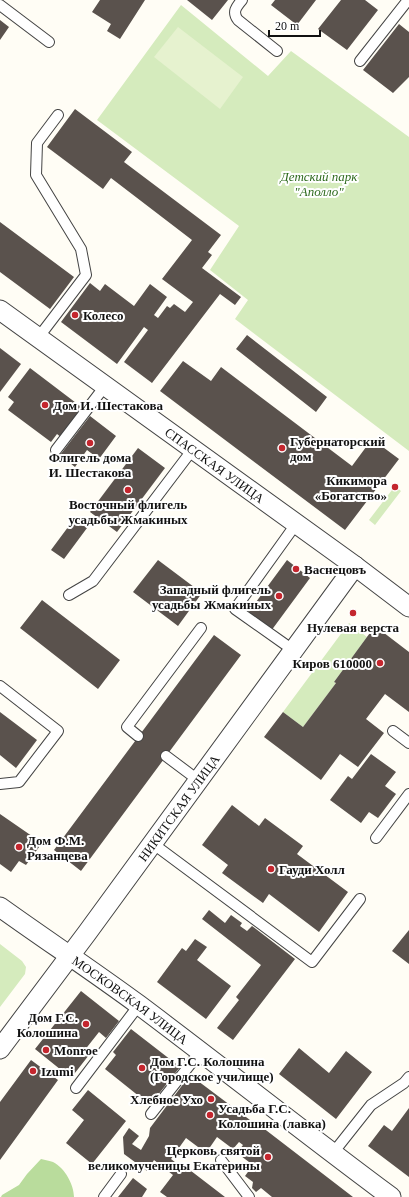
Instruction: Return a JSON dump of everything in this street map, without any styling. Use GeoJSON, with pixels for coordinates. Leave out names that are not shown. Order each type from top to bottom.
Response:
{"type":"FeatureCollection","features":[{"type":"Feature","properties":{"kind":"street","name":"СПАССКАЯ УЛИЦА"},"geometry":{"type":"LineString","coordinates":[[0,310],[355,566],[409,607]]}},
{"type":"Feature","properties":{"kind":"street","name":"НИКИТСКАЯ УЛИЦА"},"geometry":{"type":"LineString","coordinates":[[0,1049],[355,566]]}},
{"type":"Feature","properties":{"kind":"street","name":"МОСКОВСКАЯ УЛИЦА"},"geometry":{"type":"LineString","coordinates":[[0,907],[139,1005],[391,1197]]}},
{"type":"Feature","properties":{"kind":"lane"},"geometry":{"type":"LineString","coordinates":[[242,0],[235,9],[235,16],[276,51]]}},
{"type":"Feature","properties":{"kind":"lane"},"geometry":{"type":"LineString","coordinates":[[360,61],[408,0]]}},
{"type":"Feature","properties":{"kind":"lane"},"geometry":{"type":"LineString","coordinates":[[0,5],[49,42]]}},
{"type":"Feature","properties":{"kind":"lane"},"geometry":{"type":"LineString","coordinates":[[38,338],[86,275],[81,249],[36,175],[37,143],[58,115]]}},
{"type":"Feature","properties":{"kind":"lane"},"geometry":{"type":"LineString","coordinates":[[56,450],[105,386]]}},
{"type":"Feature","properties":{"kind":"lane"},"geometry":{"type":"LineString","coordinates":[[69,595],[93,581],[193,449]]}},
{"type":"Feature","properties":{"kind":"lane"},"geometry":{"type":"LineString","coordinates":[[293,650],[235,609],[296,524]]}},
{"type":"Feature","properties":{"kind":"lane"},"geometry":{"type":"LineString","coordinates":[[138,736],[127,727],[201,628]]}},
{"type":"Feature","properties":{"kind":"lane"},"geometry":{"type":"LineString","coordinates":[[0,686],[58,731],[19,782],[0,784]]}},
{"type":"Feature","properties":{"kind":"lane"},"geometry":{"type":"LineString","coordinates":[[393,731],[409,743]]}},
{"type":"Feature","properties":{"kind":"lane"},"geometry":{"type":"LineString","coordinates":[[166,756],[198,780]]}},
{"type":"Feature","properties":{"kind":"lane"},"geometry":{"type":"LineString","coordinates":[[376,838],[409,794]]}},
{"type":"Feature","properties":{"kind":"lane"},"geometry":{"type":"LineString","coordinates":[[152,843],[312,962],[360,899]]}},
{"type":"Feature","properties":{"kind":"lane"},"geometry":{"type":"LineString","coordinates":[[76,1088],[139,1005]]}},
{"type":"Feature","properties":{"kind":"lane"},"geometry":{"type":"LineString","coordinates":[[150,1114],[200,1052]]}},
{"type":"Feature","properties":{"kind":"lane"},"geometry":{"type":"LineString","coordinates":[[333,1154],[371,1105],[404,1084],[409,1077]]}},
{"type":"Feature","properties":{"kind":"lane"},"geometry":{"type":"LineString","coordinates":[[221,1160],[249,1197]]}},
{"type":"Feature","properties":{"kind":"lane"},"geometry":{"type":"LineString","coordinates":[[104,1197],[121,1174]]}},
{"type":"Feature","properties":{"kind":"green space","name":"Детский парк \"Аполло\""},"geometry":{"type":"Polygon","coordinates":[[[181,5],[268,76],[291,51],[409,137],[409,451],[235,319],[248,300],[210,270],[239,226],[97,120],[181,5]]]}},
{"type":"Feature","properties":{"kind":"green space"},"geometry":{"type":"Polygon","coordinates":[[[178,27],[243,77],[220,109],[154,57],[178,27]]]}},
{"type":"Feature","properties":{"kind":"green space"},"geometry":{"type":"Polygon","coordinates":[[[395,486],[401,491],[375,525],[369,520],[395,486]]]}},
{"type":"Feature","properties":{"kind":"green space"},"geometry":{"type":"Polygon","coordinates":[[[349,623],[367,637],[334,682],[336,683],[303,727],[283,712],[349,623]]]}},
{"type":"Feature","properties":{"kind":"green space"},"geometry":{"type":"Polygon","coordinates":[[[0,944],[22,961],[26,967],[25,974],[0,1007],[0,944]]]}},
{"type":"Feature","properties":{"kind":"green space"},"geometry":{"type":"Polygon","coordinates":[[[41,1159],[53,1162],[61,1168],[71,1182],[74,1197],[1,1197],[19,1185],[41,1159]]]}},
{"type":"Feature","properties":{"kind":"building"},"geometry":{"type":"Polygon","coordinates":[[[100,0],[145,0],[120,39],[107,31],[111,24],[92,12],[100,0]]]}},
{"type":"Feature","properties":{"kind":"building"},"geometry":{"type":"Polygon","coordinates":[[[187,0],[228,0],[212,20],[187,0]]]}},
{"type":"Feature","properties":{"kind":"building"},"geometry":{"type":"Polygon","coordinates":[[[275,0],[316,0],[297,25],[271,5],[275,0]]]}},
{"type":"Feature","properties":{"kind":"building"},"geometry":{"type":"Polygon","coordinates":[[[341,0],[365,0],[378,10],[347,50],[318,29],[341,0]]]}},
{"type":"Feature","properties":{"kind":"building"},"geometry":{"type":"Polygon","coordinates":[[[0,20],[9,27],[0,40],[0,20]]]}},
{"type":"Feature","properties":{"kind":"building"},"geometry":{"type":"Polygon","coordinates":[[[399,24],[409,32],[409,77],[393,93],[363,70],[399,24]]]}},
{"type":"Feature","properties":{"kind":"building"},"geometry":{"type":"Polygon","coordinates":[[[75,109],[132,152],[124,162],[221,235],[208,252],[212,255],[202,268],[241,297],[235,305],[220,294],[152,383],[124,362],[148,330],[144,327],[117,364],[61,322],[90,283],[100,291],[105,284],[134,306],[150,284],[167,297],[154,315],[158,318],[167,306],[170,308],[174,304],[185,312],[193,302],[162,279],[192,240],[111,178],[103,189],[47,147],[75,109]]]}},
{"type":"Feature","properties":{"kind":"building"},"geometry":{"type":"Polygon","coordinates":[[[0,222],[74,277],[50,309],[0,272],[0,222]]]}},
{"type":"Feature","properties":{"kind":"building"},"geometry":{"type":"Polygon","coordinates":[[[247,335],[327,397],[316,412],[236,349],[247,335]]]}},
{"type":"Feature","properties":{"kind":"building"},"geometry":{"type":"Polygon","coordinates":[[[0,348],[21,364],[0,392],[0,348]]]}},
{"type":"Feature","properties":{"kind":"building","name":"Губернаторский дом"},"geometry":{"type":"Polygon","coordinates":[[[183,361],[211,381],[221,367],[352,466],[372,439],[399,459],[345,530],[160,391],[183,361]]]}},
{"type":"Feature","properties":{"kind":"building","name":"Дом И. Шестакова"},"geometry":{"type":"Polygon","coordinates":[[[30,368],[84,409],[62,438],[57,434],[51,442],[8,410],[14,402],[8,397],[30,368]]]}},
{"type":"Feature","properties":{"kind":"building","name":"Флигель дома И. Шестакова"},"geometry":{"type":"Polygon","coordinates":[[[90,416],[116,436],[99,459],[87,450],[75,467],[60,455],[90,416]]]}},
{"type":"Feature","properties":{"kind":"building","name":"Восточный флигель усадьбы Жмакиных"},"geometry":{"type":"Polygon","coordinates":[[[138,448],[165,468],[117,532],[90,512],[138,448]]]}},
{"type":"Feature","properties":{"kind":"building"},"geometry":{"type":"Polygon","coordinates":[[[74,519],[87,528],[64,559],[51,550],[74,519]]]}},
{"type":"Feature","properties":{"kind":"building"},"geometry":{"type":"Polygon","coordinates":[[[158,560],[202,593],[178,626],[133,592],[158,560]]]}},
{"type":"Feature","properties":{"kind":"building","name":"Западный флигель усадьбы Жмакиных"},"geometry":{"type":"Polygon","coordinates":[[[287,560],[310,578],[271,631],[248,613],[287,560]]]}},
{"type":"Feature","properties":{"kind":"building"},"geometry":{"type":"Polygon","coordinates":[[[42,600],[120,660],[98,689],[20,628],[42,600]]]}},
{"type":"Feature","properties":{"kind":"building"},"geometry":{"type":"Polygon","coordinates":[[[375,626],[409,652],[409,712],[385,694],[366,719],[384,733],[358,767],[340,754],[321,780],[264,737],[283,712],[303,727],[336,683],[334,682],[375,626]]]}},
{"type":"Feature","properties":{"kind":"building"},"geometry":{"type":"Polygon","coordinates":[[[214,635],[241,655],[81,871],[54,850],[214,635]]]}},
{"type":"Feature","properties":{"kind":"building"},"geometry":{"type":"Polygon","coordinates":[[[0,712],[37,740],[16,768],[0,755],[0,712]]]}},
{"type":"Feature","properties":{"kind":"building"},"geometry":{"type":"Polygon","coordinates":[[[371,754],[396,772],[385,786],[396,794],[378,818],[369,812],[361,823],[330,800],[348,776],[352,779],[371,754]]]}},
{"type":"Feature","properties":{"kind":"building","name":"Гауди Холл"},"geometry":{"type":"Polygon","coordinates":[[[232,805],[259,826],[265,818],[303,846],[297,854],[348,892],[319,932],[269,894],[263,903],[222,873],[228,865],[202,845],[232,805]]]}},
{"type":"Feature","properties":{"kind":"building","name":"Дом Ф.М. Рязанцева"},"geometry":{"type":"Polygon","coordinates":[[[0,814],[42,843],[26,865],[19,861],[11,872],[0,864],[0,814]]]}},
{"type":"Feature","properties":{"kind":"building"},"geometry":{"type":"Polygon","coordinates":[[[209,910],[225,923],[231,915],[242,923],[240,926],[247,931],[252,926],[295,959],[233,1040],[217,1028],[239,1000],[236,997],[261,965],[202,919],[209,910]]]}},
{"type":"Feature","properties":{"kind":"building"},"geometry":{"type":"Polygon","coordinates":[[[409,930],[409,964],[392,951],[409,930]]]}},
{"type":"Feature","properties":{"kind":"building"},"geometry":{"type":"Polygon","coordinates":[[[195,939],[207,947],[197,960],[231,986],[206,1019],[157,982],[182,948],[186,951],[195,939]]]}},
{"type":"Feature","properties":{"kind":"building"},"geometry":{"type":"Polygon","coordinates":[[[81,991],[119,1021],[106,1038],[99,1032],[84,1051],[89,1055],[71,1078],[35,1049],[81,991]]]}},
{"type":"Feature","properties":{"kind":"building","name":"Дом Г.С. Колошина (Городское училище)"},"geometry":{"type":"Polygon","coordinates":[[[131,1029],[180,1067],[150,1105],[105,1069],[116,1055],[113,1052],[131,1029]]]}},
{"type":"Feature","properties":{"kind":"building"},"geometry":{"type":"Polygon","coordinates":[[[299,1048],[329,1073],[346,1051],[372,1072],[336,1119],[279,1074],[299,1048]]]}},
{"type":"Feature","properties":{"kind":"building"},"geometry":{"type":"Polygon","coordinates":[[[31,1060],[58,1080],[0,1160],[0,1102],[31,1060]]]}},
{"type":"Feature","properties":{"kind":"building"},"geometry":{"type":"Polygon","coordinates":[[[190,1075],[258,1126],[258,1124],[353,1197],[272,1197],[261,1188],[256,1192],[252,1188],[253,1182],[245,1176],[253,1165],[237,1153],[243,1145],[239,1142],[233,1149],[217,1137],[206,1153],[186,1138],[171,1159],[180,1166],[182,1164],[225,1197],[167,1197],[160,1192],[173,1175],[154,1160],[147,1171],[124,1154],[123,1137],[129,1128],[139,1136],[132,1144],[141,1150],[149,1136],[150,1128],[190,1075]]]}},
{"type":"Feature","properties":{"kind":"building"},"geometry":{"type":"Polygon","coordinates":[[[88,1090],[126,1121],[92,1164],[66,1143],[84,1120],[72,1110],[88,1090]]]}},
{"type":"Feature","properties":{"kind":"building"},"geometry":{"type":"Polygon","coordinates":[[[409,1108],[409,1177],[368,1146],[384,1125],[392,1131],[409,1108]]]}},
{"type":"Feature","properties":{"kind":"building"},"geometry":{"type":"Polygon","coordinates":[[[133,1178],[147,1189],[142,1197],[118,1197],[133,1178]]]}},
{"type":"Feature","properties":{"kind":"place","name":"Колесо"},"geometry":{"type":"Point","coordinates":[75,315]}},
{"type":"Feature","properties":{"kind":"place","name":"Дом И. Шестакова"},"geometry":{"type":"Point","coordinates":[45,405]}},
{"type":"Feature","properties":{"kind":"place","name":"Флигель дома И. Шестакова"},"geometry":{"type":"Point","coordinates":[90,443]}},
{"type":"Feature","properties":{"kind":"place","name":"Губернаторский дом"},"geometry":{"type":"Point","coordinates":[282,448]}},
{"type":"Feature","properties":{"kind":"place","name":"Кикимора «Богатство»"},"geometry":{"type":"Point","coordinates":[395,487]}},
{"type":"Feature","properties":{"kind":"place","name":"Восточный флигель усадьбы Жмакиных"},"geometry":{"type":"Point","coordinates":[128,490]}},
{"type":"Feature","properties":{"kind":"place","name":"Васнецовъ"},"geometry":{"type":"Point","coordinates":[296,569]}},
{"type":"Feature","properties":{"kind":"place","name":"Западный флигель усадьбы Жмакиных"},"geometry":{"type":"Point","coordinates":[279,596]}},
{"type":"Feature","properties":{"kind":"place","name":"Нулевая верста"},"geometry":{"type":"Point","coordinates":[353,613]}},
{"type":"Feature","properties":{"kind":"place","name":"Киров 610000"},"geometry":{"type":"Point","coordinates":[380,663]}},
{"type":"Feature","properties":{"kind":"place","name":"Дом Ф.М. Рязанцева"},"geometry":{"type":"Point","coordinates":[19,847]}},
{"type":"Feature","properties":{"kind":"place","name":"Гауди Холл"},"geometry":{"type":"Point","coordinates":[271,869]}},
{"type":"Feature","properties":{"kind":"place","name":"Дом Г.С. Колошина"},"geometry":{"type":"Point","coordinates":[86,1024]}},
{"type":"Feature","properties":{"kind":"place","name":"Monroe"},"geometry":{"type":"Point","coordinates":[46,1050]}},
{"type":"Feature","properties":{"kind":"place","name":"Дом Г.С. Колошина (Городское училище)"},"geometry":{"type":"Point","coordinates":[142,1068]}},
{"type":"Feature","properties":{"kind":"place","name":"Izumi"},"geometry":{"type":"Point","coordinates":[33,1071]}},
{"type":"Feature","properties":{"kind":"place","name":"Хлебное Ухо"},"geometry":{"type":"Point","coordinates":[211,1099]}},
{"type":"Feature","properties":{"kind":"place","name":"Усадьба Г.С. Колошина (лавка)"},"geometry":{"type":"Point","coordinates":[210,1115]}},
{"type":"Feature","properties":{"kind":"place","name":"Церковь святой великомученицы Екатерины"},"geometry":{"type":"Point","coordinates":[268,1157]}}]}
